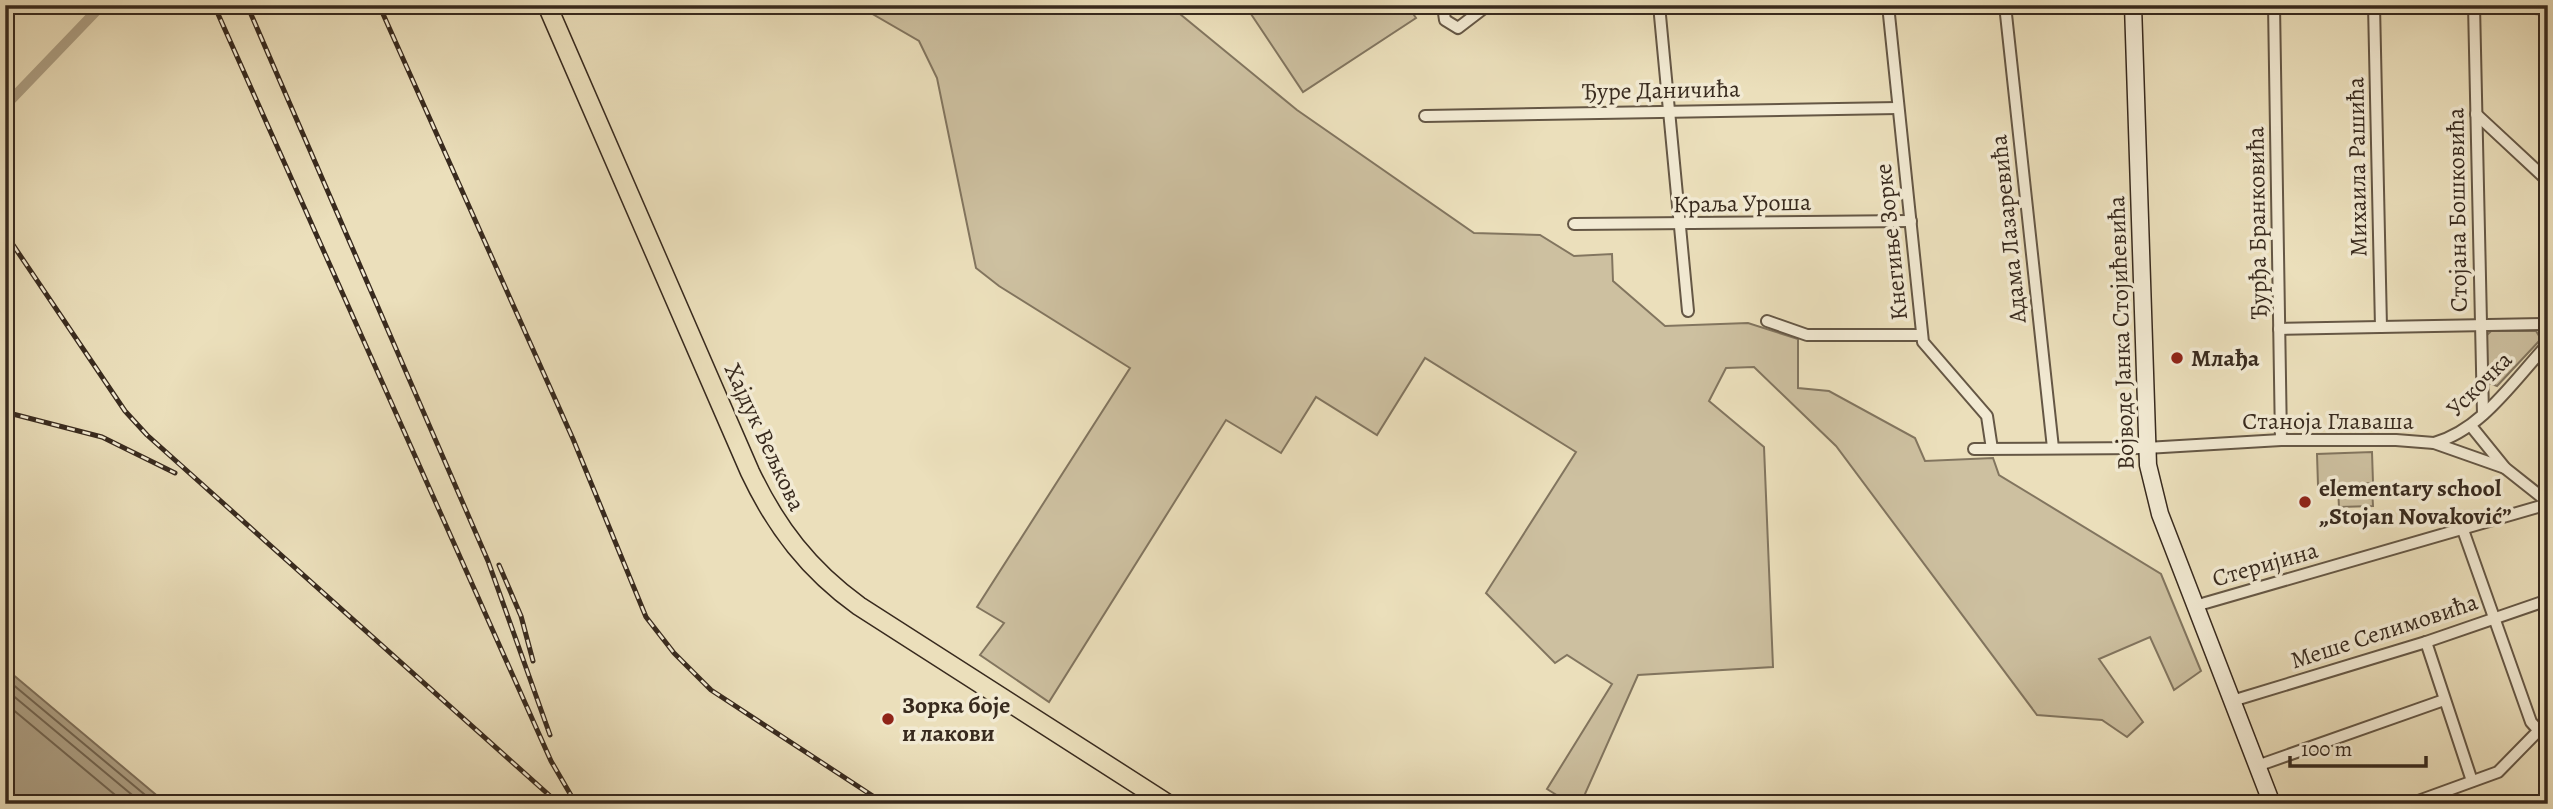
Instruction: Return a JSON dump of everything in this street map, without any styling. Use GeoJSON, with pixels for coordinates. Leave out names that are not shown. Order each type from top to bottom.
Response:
{"type":"FeatureCollection","features":[{"type":"Feature","properties":{"kind":"main road","name":"Хајдук Вељкова"},"geometry":{"type":"LineString","coordinates":[[547,5],[750,472],[775,518],[796,548],[821,576],[859,606],[1168,804]]}},
{"type":"Feature","properties":{"kind":"street"},"geometry":{"type":"LineString","coordinates":[[1450,5],[1444,13],[1445,20],[1450,27],[1458,29],[1488,5]]}},
{"type":"Feature","properties":{"kind":"street"},"geometry":{"type":"LineString","coordinates":[[1659,5],[1688,311]]}},
{"type":"Feature","properties":{"kind":"street","name":"Кнегиње Зорке"},"geometry":{"type":"LineString","coordinates":[[1888,5],[1922,335],[1926,349],[1987,416],[1992,449]]}},
{"type":"Feature","properties":{"kind":"street","name":"Адама Лазаревића"},"geometry":{"type":"LineString","coordinates":[[2005,5],[2053,448]]}},
{"type":"Feature","properties":{"kind":"street","name":"Војводе Јанка Стојићевића"},"geometry":{"type":"LineString","coordinates":[[2133,5],[2146,448],[2160,514],[2272,804]]}},
{"type":"Feature","properties":{"kind":"street","name":"Ђурђа Бранковића"},"geometry":{"type":"LineString","coordinates":[[2274,5],[2281,440]]}},
{"type":"Feature","properties":{"kind":"street","name":"Михаила Рашића"},"geometry":{"type":"LineString","coordinates":[[2374,5],[2381,327]]}},
{"type":"Feature","properties":{"kind":"street","name":"Стојана Бошковића"},"geometry":{"type":"LineString","coordinates":[[2474,5],[2483,414]]}},
{"type":"Feature","properties":{"kind":"street"},"geometry":{"type":"LineString","coordinates":[[2489,5],[2548,9]]}},
{"type":"Feature","properties":{"kind":"street","name":"Ђуре Даничића"},"geometry":{"type":"LineString","coordinates":[[1425,116],[1898,108]]}},
{"type":"Feature","properties":{"kind":"street"},"geometry":{"type":"LineString","coordinates":[[2476,114],[2548,181]]}},
{"type":"Feature","properties":{"kind":"street","name":"Краља Уроша"},"geometry":{"type":"LineString","coordinates":[[1574,224],[1910,221]]}},
{"type":"Feature","properties":{"kind":"street"},"geometry":{"type":"LineString","coordinates":[[1767,321],[1807,335],[1922,335]]}},
{"type":"Feature","properties":{"kind":"street"},"geometry":{"type":"LineString","coordinates":[[2279,329],[2548,324]]}},
{"type":"Feature","properties":{"kind":"street","name":"Ускочка"},"geometry":{"type":"LineString","coordinates":[[2434,443],[2453,438],[2471,426],[2548,344]]}},
{"type":"Feature","properties":{"kind":"street"},"geometry":{"type":"LineString","coordinates":[[2471,426],[2505,468],[2548,503]]}},
{"type":"Feature","properties":{"kind":"street","name":"Станоја Главаша"},"geometry":{"type":"LineString","coordinates":[[1974,449],[2146,448],[2281,440],[2396,440],[2434,443],[2505,468]]}},
{"type":"Feature","properties":{"kind":"street","name":"Стеријина"},"geometry":{"type":"LineString","coordinates":[[2195,606],[2463,530],[2548,503]]}},
{"type":"Feature","properties":{"kind":"street"},"geometry":{"type":"LineString","coordinates":[[2463,530],[2531,722],[2539,731]]}},
{"type":"Feature","properties":{"kind":"street","name":"Меше Селимовића"},"geometry":{"type":"LineString","coordinates":[[2232,701],[2426,642],[2548,600]]}},
{"type":"Feature","properties":{"kind":"street"},"geometry":{"type":"LineString","coordinates":[[2426,642],[2472,781]]}},
{"type":"Feature","properties":{"kind":"street"},"geometry":{"type":"LineString","coordinates":[[2257,766],[2444,699]]}},
{"type":"Feature","properties":{"kind":"street"},"geometry":{"type":"LineString","coordinates":[[2410,804],[2503,769],[2548,722]]}},
{"type":"Feature","properties":{"kind":"shaded area"},"geometry":{"type":"Polygon","coordinates":[[[857,5],[1169,5],[1297,110],[1474,233],[1540,235],[1574,256],[1612,254],[1613,281],[1665,326],[1748,323],[1798,339],[1798,388],[1829,391],[1915,438],[1925,461],[1993,458],[1999,475],[2161,574],[2201,671],[2174,690],[2150,637],[2099,659],[2143,722],[2127,737],[2102,720],[2037,715],[1836,446],[1754,367],[1726,368],[1709,401],[1764,447],[1773,667],[1638,675],[1585,794],[1577,804],[1571,804],[1547,789],[1612,684],[1567,655],[1555,663],[1486,593],[1576,452],[1425,358],[1377,435],[1316,397],[1281,453],[1226,420],[1049,702],[980,655],[1004,623],[977,607],[1130,368],[999,286],[976,268],[937,78],[919,41],[857,5]]]}},
{"type":"Feature","properties":{"kind":"shaded area"},"geometry":{"type":"Polygon","coordinates":[[[1264,5],[1407,5],[1416,18],[1303,92],[1251,14],[1264,5]]]}},
{"type":"Feature","properties":{"kind":"shaded area"},"geometry":{"type":"Polygon","coordinates":[[[2491,331],[2536,331],[2541,339],[2497,386],[2487,382],[2486,336],[2491,331]]]}},
{"type":"Feature","properties":{"kind":"shaded area"},"geometry":{"type":"Polygon","coordinates":[[[2372,452],[2373,483],[2318,485],[2317,454],[2372,452]]]}},
{"type":"Feature","properties":{"kind":"shaded area"},"geometry":{"type":"Polygon","coordinates":[[[2372,487],[2373,506],[2339,507],[2338,488],[2372,487]]]}},
{"type":"Feature","properties":{"kind":"water"},"geometry":{"type":"Polygon","coordinates":[[[5,668],[167,804],[5,804],[5,668]]]}},
{"type":"Feature","properties":{"kind":"waterway"},"geometry":{"type":"LineString","coordinates":[[5,106],[102,5]]}},
{"type":"Feature","properties":{"kind":"railway"},"geometry":{"type":"LineString","coordinates":[[214,5],[551,761],[576,804]]}},
{"type":"Feature","properties":{"kind":"railway"},"geometry":{"type":"LineString","coordinates":[[247,5],[488,561],[550,735]]}},
{"type":"Feature","properties":{"kind":"railway"},"geometry":{"type":"LineString","coordinates":[[379,5],[573,439],[646,617],[674,653],[711,690],[885,804]]}},
{"type":"Feature","properties":{"kind":"railway"},"geometry":{"type":"LineString","coordinates":[[5,233],[125,411],[147,435],[559,804]]}},
{"type":"Feature","properties":{"kind":"railway"},"geometry":{"type":"LineString","coordinates":[[5,412],[102,437],[175,473]]}},
{"type":"Feature","properties":{"kind":"railway"},"geometry":{"type":"LineString","coordinates":[[499,565],[521,616],[533,661]]}},
{"type":"Feature","properties":{"kind":"place","name":"Млађа"},"geometry":{"type":"Point","coordinates":[2177,358]}},
{"type":"Feature","properties":{"kind":"place","name":"elementary school „Stojan Novaković”"},"geometry":{"type":"Point","coordinates":[2305,502]}},
{"type":"Feature","properties":{"kind":"place","name":"Зорка боје и лакови"},"geometry":{"type":"Point","coordinates":[888,719]}}]}
